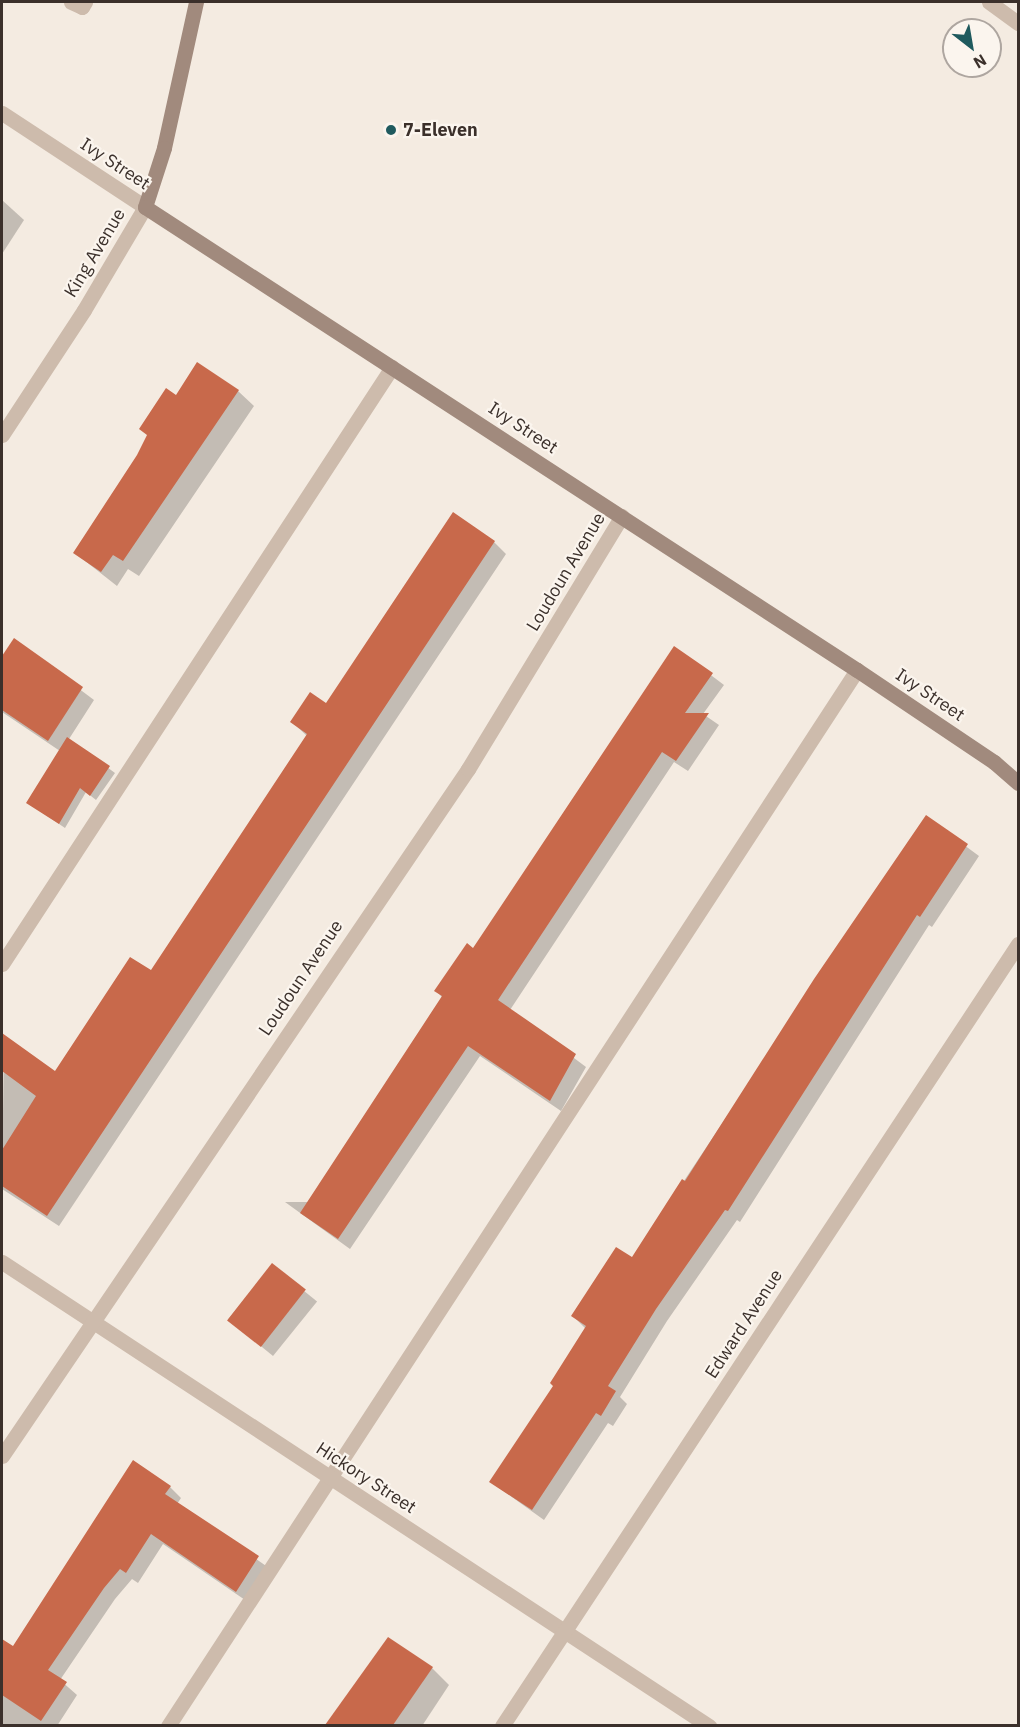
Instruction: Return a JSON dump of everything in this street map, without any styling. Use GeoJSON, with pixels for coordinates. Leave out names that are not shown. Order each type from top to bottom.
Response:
{"type":"FeatureCollection","features":[{"type":"Feature","properties":{"kind":"main road","name":"King Avenue"},"geometry":{"type":"LineString","coordinates":[[145,207],[164,148],[196,2]]}},
{"type":"Feature","properties":{"kind":"main road","name":"Ivy Street"},"geometry":{"type":"LineString","coordinates":[[145,207],[857,670],[994,762],[1018,783]]}},
{"type":"Feature","properties":{"kind":"street"},"geometry":{"type":"LineString","coordinates":[[71,2],[82,7],[85,2]]}},
{"type":"Feature","properties":{"kind":"street"},"geometry":{"type":"LineString","coordinates":[[989,2],[1018,23]]}},
{"type":"Feature","properties":{"kind":"street","name":"Ivy Street"},"geometry":{"type":"LineString","coordinates":[[2,113],[145,207]]}},
{"type":"Feature","properties":{"kind":"street","name":"King Avenue"},"geometry":{"type":"LineString","coordinates":[[2,435],[84,310],[145,207]]}},
{"type":"Feature","properties":{"kind":"street"},"geometry":{"type":"LineString","coordinates":[[2,964],[392,367]]}},
{"type":"Feature","properties":{"kind":"street","name":"Loudoun Avenue"},"geometry":{"type":"LineString","coordinates":[[2,1456],[468,769],[622,516]]}},
{"type":"Feature","properties":{"kind":"street"},"geometry":{"type":"LineString","coordinates":[[168,1725],[857,670]]}},
{"type":"Feature","properties":{"kind":"street","name":"Edward Avenue"},"geometry":{"type":"LineString","coordinates":[[502,1725],[1018,944]]}},
{"type":"Feature","properties":{"kind":"street","name":"Hickory Street"},"geometry":{"type":"LineString","coordinates":[[2,1262],[709,1725]]}},
{"type":"Feature","properties":{"kind":"building"},"geometry":{"type":"Polygon","coordinates":[[[197,362],[239,390],[123,561],[113,555],[101,572],[73,553],[137,455],[147,435],[139,429],[166,388],[176,395],[197,362]]]}},
{"type":"Feature","properties":{"kind":"building"},"geometry":{"type":"Polygon","coordinates":[[[453,512],[495,541],[47,1216],[2,1186],[2,1150],[36,1096],[2,1071],[2,1033],[55,1071],[130,957],[151,970],[307,734],[290,722],[310,692],[326,703],[453,512]]]}},
{"type":"Feature","properties":{"kind":"building"},"geometry":{"type":"Polygon","coordinates":[[[14,638],[83,687],[48,741],[2,710],[2,656],[14,638]]]}},
{"type":"Feature","properties":{"kind":"building"},"geometry":{"type":"Polygon","coordinates":[[[674,646],[713,673],[685,713],[709,713],[676,761],[662,752],[498,1000],[576,1054],[550,1101],[468,1046],[338,1239],[300,1213],[442,996],[434,991],[467,943],[473,948],[674,646]]]}},
{"type":"Feature","properties":{"kind":"building"},"geometry":{"type":"Polygon","coordinates":[[[67,737],[110,766],[90,796],[80,788],[59,824],[26,803],[67,737]]]}},
{"type":"Feature","properties":{"kind":"building"},"geometry":{"type":"Polygon","coordinates":[[[926,815],[968,844],[920,917],[917,915],[728,1211],[725,1210],[656,1309],[608,1386],[616,1391],[601,1416],[596,1413],[532,1510],[489,1482],[553,1386],[550,1383],[586,1326],[571,1316],[616,1247],[632,1257],[682,1179],[685,1181],[814,979],[926,815]]]}},
{"type":"Feature","properties":{"kind":"building"},"geometry":{"type":"Polygon","coordinates":[[[272,1263],[306,1289],[261,1347],[227,1321],[272,1263]]]}},
{"type":"Feature","properties":{"kind":"building"},"geometry":{"type":"Polygon","coordinates":[[[133,1460],[171,1486],[165,1494],[259,1556],[236,1592],[151,1534],[126,1573],[120,1569],[104,1588],[48,1670],[67,1682],[41,1721],[2,1695],[2,1639],[13,1646],[133,1460]]]}},
{"type":"Feature","properties":{"kind":"building"},"geometry":{"type":"Polygon","coordinates":[[[388,1637],[433,1667],[393,1725],[325,1725],[388,1637]]]}},
{"type":"Feature","properties":{"kind":"place","name":"7-Eleven"},"geometry":{"type":"Point","coordinates":[391,130]}}]}
